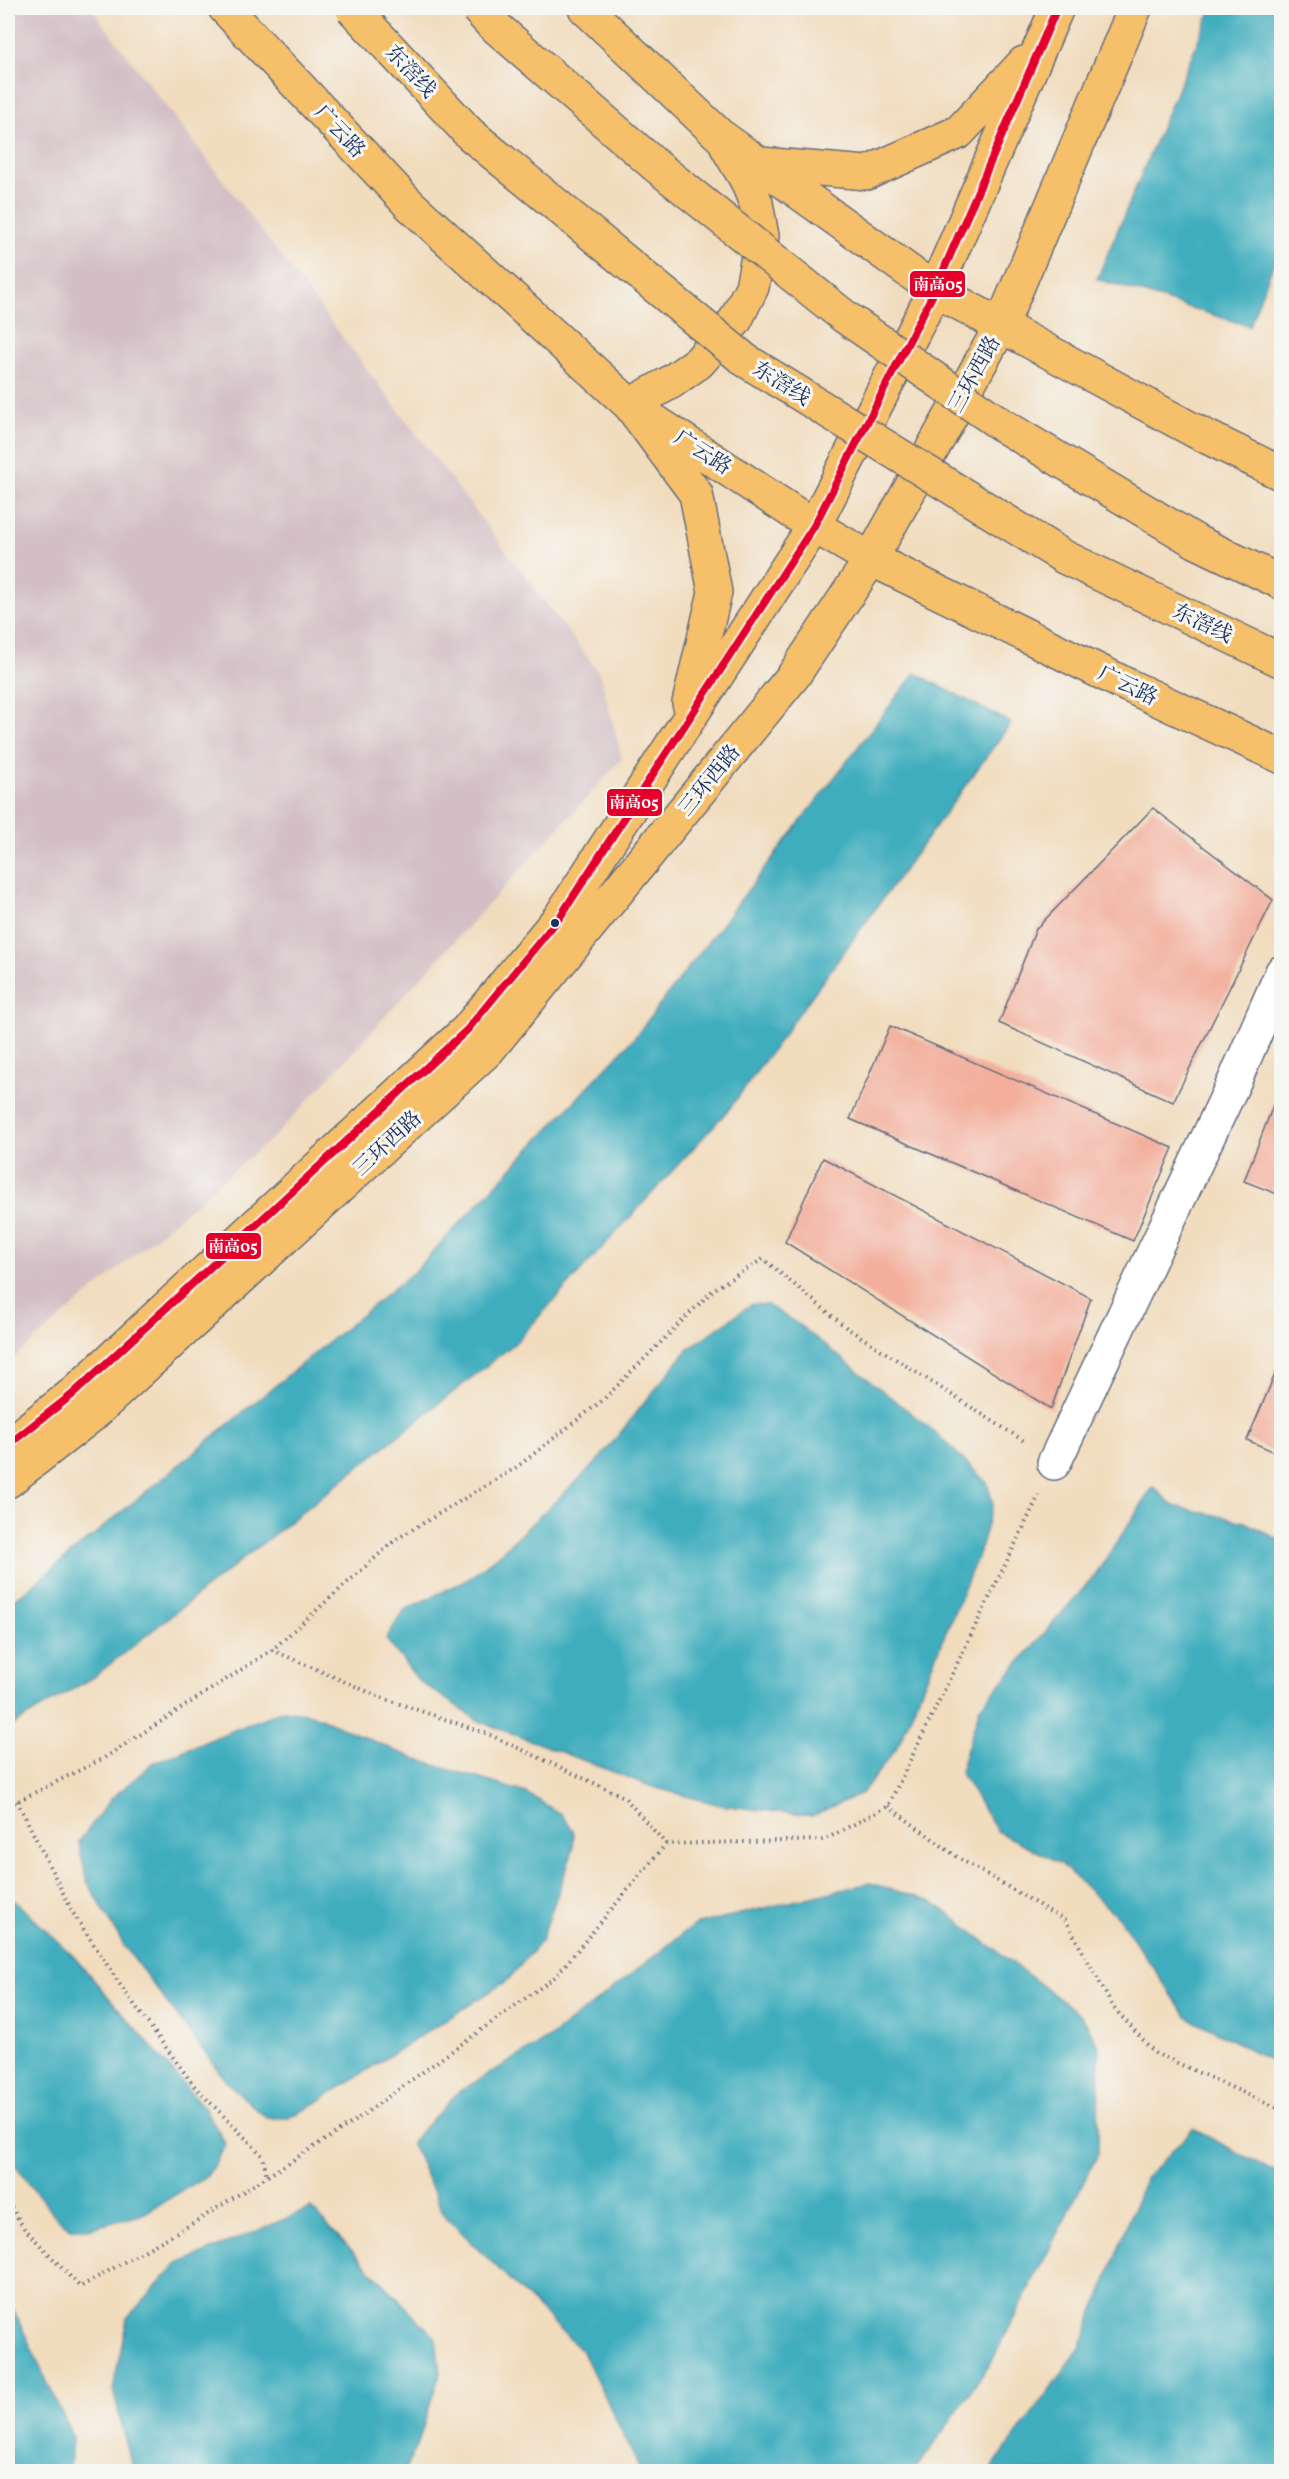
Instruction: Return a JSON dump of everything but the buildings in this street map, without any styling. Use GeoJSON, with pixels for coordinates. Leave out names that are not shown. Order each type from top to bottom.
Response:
{"type":"FeatureCollection","features":[{"type":"Feature","properties":{"kind":"main road","name":"广云路"},"geometry":{"type":"LineString","coordinates":[[225,8],[409,204],[630,405],[814,526],[871,559],[1129,686],[1281,757]]}},
{"type":"Feature","properties":{"kind":"main road","name":"东滘线"},"geometry":{"type":"LineString","coordinates":[[352,8],[470,134],[745,360],[1064,557],[1281,661]]}},
{"type":"Feature","properties":{"kind":"main road"},"geometry":{"type":"LineString","coordinates":[[477,8],[655,165],[845,317],[1015,434],[1197,542],[1281,583]]}},
{"type":"Feature","properties":{"kind":"main road"},"geometry":{"type":"LineString","coordinates":[[585,8],[719,135],[935,290],[1281,474]]}},
{"type":"Feature","properties":{"kind":"main road","name":"三环西路"},"geometry":{"type":"LineString","coordinates":[[8,1445],[73,1394],[467,1030],[560,917],[814,526],[935,290],[1056,8]]}},
{"type":"Feature","properties":{"kind":"main road","name":"三环西路"},"geometry":{"type":"LineString","coordinates":[[8,1481],[91,1416],[488,1050],[795,675],[871,559],[1001,326],[1135,8]]}},
{"type":"Feature","properties":{"kind":"main road"},"geometry":{"type":"LineString","coordinates":[[760,164],[867,173],[959,132],[1040,47]]}},
{"type":"Feature","properties":{"kind":"main road"},"geometry":{"type":"LineString","coordinates":[[685,725],[715,592],[696,494],[630,405],[671,382],[699,362],[735,321],[752,287],[762,236],[756,203],[746,178],[719,135]]}},
{"type":"Feature","properties":{"kind":"lane"},"geometry":{"type":"LineString","coordinates":[[1054,1463],[1234,1082],[1281,972]]}},
{"type":"Feature","properties":{"kind":"path"},"geometry":{"type":"LineString","coordinates":[[8,1806],[104,1758],[272,1650],[395,1540],[517,1467],[604,1399],[714,1289],[763,1259],[847,1328],[1004,1426],[1054,1463],[888,1806],[824,1840],[666,1844],[555,1977],[353,2122],[195,2222],[80,2287],[24,2228],[8,2202]]}},
{"type":"Feature","properties":{"kind":"path"},"geometry":{"type":"LineString","coordinates":[[272,1650],[380,1697],[488,1734],[624,1797],[666,1844]]}},
{"type":"Feature","properties":{"kind":"path"},"geometry":{"type":"LineString","coordinates":[[17,1801],[73,1913],[125,1992],[195,2087],[262,2156],[267,2177]]}},
{"type":"Feature","properties":{"kind":"path"},"geometry":{"type":"LineString","coordinates":[[888,1806],[957,1857],[1066,1921],[1113,2007],[1155,2053],[1281,2109]]}},
{"type":"Feature","properties":{"kind":"shaded area"},"geometry":{"type":"Polygon","coordinates":[[[8,8],[91,8],[600,674],[622,759],[280,1131],[8,1363],[8,8]]]}},
{"type":"Feature","properties":{"kind":"water"},"geometry":{"type":"Polygon","coordinates":[[[1212,8],[1281,8],[1281,245],[1249,326],[1097,279],[1212,8]]]}},
{"type":"Feature","properties":{"kind":"water"},"geometry":{"type":"Polygon","coordinates":[[[915,673],[1011,723],[730,1108],[514,1344],[95,1676],[8,1728],[8,1602],[23,1593],[416,1270],[635,1037],[915,673]]]}},
{"type":"Feature","properties":{"kind":"water"},"geometry":{"type":"Polygon","coordinates":[[[752,1304],[767,1305],[798,1324],[935,1432],[987,1483],[993,1504],[978,1555],[898,1746],[862,1793],[812,1816],[720,1805],[653,1787],[479,1721],[419,1681],[386,1639],[404,1610],[467,1580],[496,1557],[596,1463],[687,1350],[752,1304]]]}},
{"type":"Feature","properties":{"kind":"water"},"geometry":{"type":"Polygon","coordinates":[[[1153,1487],[1174,1506],[1245,1522],[1281,1541],[1281,2066],[1186,2016],[1120,1919],[1060,1863],[997,1831],[960,1772],[980,1707],[1096,1574],[1153,1487]]]}},
{"type":"Feature","properties":{"kind":"water"},"geometry":{"type":"Polygon","coordinates":[[[283,1710],[311,1714],[415,1759],[526,1793],[561,1814],[574,1832],[573,1850],[541,1941],[507,1981],[306,2109],[288,2118],[266,2118],[227,2082],[125,1947],[86,1879],[79,1842],[111,1799],[153,1763],[283,1710]]]}},
{"type":"Feature","properties":{"kind":"water"},"geometry":{"type":"Polygon","coordinates":[[[870,1883],[933,1902],[1082,2016],[1099,2046],[1098,2154],[992,2361],[915,2471],[641,2471],[583,2352],[444,2215],[411,2142],[458,2092],[548,2039],[694,1925],[870,1883]]]}},
{"type":"Feature","properties":{"kind":"water"},"geometry":{"type":"Polygon","coordinates":[[[8,1894],[74,1957],[205,2109],[226,2145],[207,2176],[143,2214],[88,2229],[70,2229],[56,2217],[8,2157],[8,1894]]]}},
{"type":"Feature","properties":{"kind":"water"},"geometry":{"type":"Polygon","coordinates":[[[1193,2129],[1281,2175],[1281,2471],[990,2471],[1080,2348],[1145,2179],[1193,2129]]]}},
{"type":"Feature","properties":{"kind":"water"},"geometry":{"type":"Polygon","coordinates":[[[311,2208],[436,2338],[440,2373],[417,2446],[404,2471],[133,2471],[113,2390],[127,2318],[176,2265],[311,2208]]]}},
{"type":"Feature","properties":{"kind":"water"},"geometry":{"type":"Polygon","coordinates":[[[8,2298],[72,2435],[70,2471],[8,2471],[8,2298]]]}},
{"type":"Feature","properties":{"kind":"transit line","name":"南高05"},"geometry":{"type":"LineString","coordinates":[[8,1445],[73,1394],[467,1030],[560,917],[814,526],[935,290],[1057,8]]}}]}
